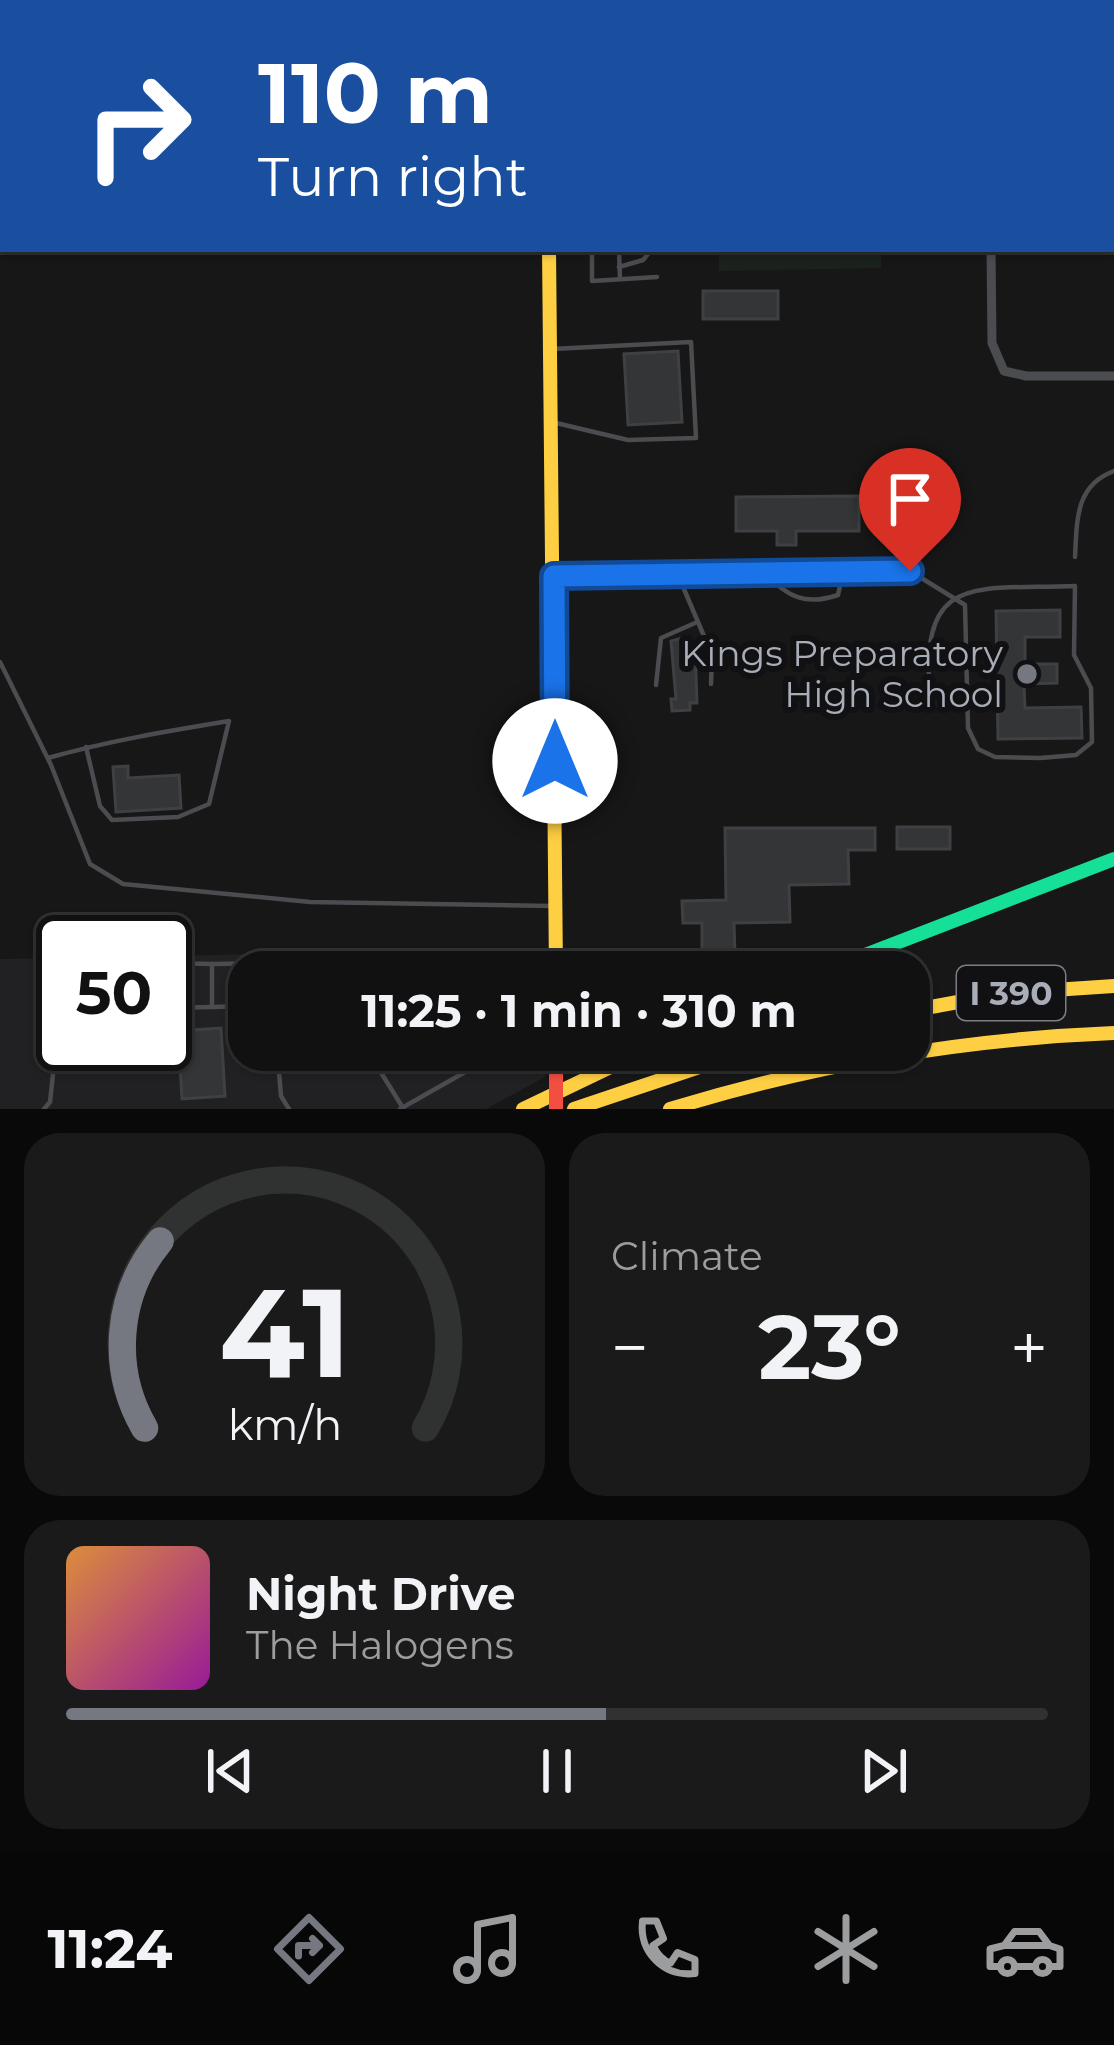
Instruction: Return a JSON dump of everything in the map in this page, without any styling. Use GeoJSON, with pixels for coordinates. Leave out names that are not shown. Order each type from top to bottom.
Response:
{"type":"FeatureCollection","features":[{"type":"Feature","properties":{"kind":"main road"},"geometry":{"type":"LineString","coordinates":[[549,252],[556,951]]}},
{"type":"Feature","properties":{"kind":"main road"},"geometry":{"type":"LineString","coordinates":[[875,951],[1114,859]]}},
{"type":"Feature","properties":{"kind":"main road","name":"I 390"},"geometry":{"type":"LineString","coordinates":[[930,1007],[1007,993],[1114,986]]}},
{"type":"Feature","properties":{"kind":"main road","name":"I 390"},"geometry":{"type":"LineString","coordinates":[[670,1109],[888,1054],[1044,1034],[1114,1034]]}},
{"type":"Feature","properties":{"kind":"main road"},"geometry":{"type":"LineString","coordinates":[[556,1071],[556,1109]]}},
{"type":"Feature","properties":{"kind":"main road"},"geometry":{"type":"LineString","coordinates":[[523,1109],[602,1071]]}},
{"type":"Feature","properties":{"kind":"main road"},"geometry":{"type":"LineString","coordinates":[[574,1109],[687,1071]]}},
{"type":"Feature","properties":{"kind":"street"},"geometry":{"type":"LineString","coordinates":[[991,252],[992,343],[1004,371],[1026,376],[1114,376]]}},
{"type":"Feature","properties":{"kind":"lane"},"geometry":{"type":"LineString","coordinates":[[592,252],[592,280],[657,277]]}},
{"type":"Feature","properties":{"kind":"lane"},"geometry":{"type":"LineString","coordinates":[[619,252],[620,279]]}},
{"type":"Feature","properties":{"kind":"lane"},"geometry":{"type":"LineString","coordinates":[[620,267],[643,260],[650,252]]}},
{"type":"Feature","properties":{"kind":"lane"},"geometry":{"type":"LineString","coordinates":[[552,349],[691,342],[696,438],[628,440],[552,422]]}},
{"type":"Feature","properties":{"kind":"lane"},"geometry":{"type":"LineString","coordinates":[[1075,556],[1078,503],[1098,477],[1114,471]]}},
{"type":"Feature","properties":{"kind":"lane"},"geometry":{"type":"LineString","coordinates":[[908,538],[910,571]]}},
{"type":"Feature","properties":{"kind":"lane"},"geometry":{"type":"LineString","coordinates":[[554,576],[910,571],[957,597],[965,604],[968,728],[978,749],[995,757],[1076,755],[1092,742],[1090,688],[1074,655],[1075,586],[974,590],[957,597],[929,628],[928,676],[930,697],[940,706],[965,705]]}},
{"type":"Feature","properties":{"kind":"lane"},"geometry":{"type":"LineString","coordinates":[[765,573],[782,591],[819,602],[838,596],[843,572]]}},
{"type":"Feature","properties":{"kind":"lane"},"geometry":{"type":"LineString","coordinates":[[678,575],[712,655],[711,684]]}},
{"type":"Feature","properties":{"kind":"lane"},"geometry":{"type":"LineString","coordinates":[[656,685],[662,638],[696,623]]}},
{"type":"Feature","properties":{"kind":"lane"},"geometry":{"type":"LineString","coordinates":[[0,662],[48,758],[90,864],[123,884],[310,902],[556,906]]}},
{"type":"Feature","properties":{"kind":"lane"},"geometry":{"type":"LineString","coordinates":[[48,758],[86,747],[113,740],[229,721],[209,804],[178,818],[112,820],[100,806],[86,747]]}},
{"type":"Feature","properties":{"kind":"lane"},"geometry":{"type":"LineString","coordinates":[[192,964],[228,964]]}},
{"type":"Feature","properties":{"kind":"lane"},"geometry":{"type":"LineString","coordinates":[[212,964],[212,1007]]}},
{"type":"Feature","properties":{"kind":"lane"},"geometry":{"type":"LineString","coordinates":[[192,1007],[228,1007]]}},
{"type":"Feature","properties":{"kind":"lane"},"geometry":{"type":"LineString","coordinates":[[44,1109],[52,1071]]}},
{"type":"Feature","properties":{"kind":"lane"},"geometry":{"type":"LineString","coordinates":[[281,1071],[281,1096],[289,1109]]}},
{"type":"Feature","properties":{"kind":"lane"},"geometry":{"type":"LineString","coordinates":[[380,1071],[402,1108],[467,1071]]}},
{"type":"Feature","properties":{"kind":"shaded area"},"geometry":{"type":"Polygon","coordinates":[[[719,252],[881,252],[881,268],[719,271],[719,252]]]}},
{"type":"Feature","properties":{"kind":"shaded area"},"geometry":{"type":"Polygon","coordinates":[[[543,948],[543,951],[401,951],[543,948]]]}},
{"type":"Feature","properties":{"kind":"shaded area"},"geometry":{"type":"Polygon","coordinates":[[[192,955],[228,955],[228,1071],[545,1071],[545,1077],[486,1109],[0,1109],[0,959],[36,958],[36,1071],[192,1071],[192,955]]]}},
{"type":"Feature","properties":{"kind":"building"},"geometry":{"type":"Polygon","coordinates":[[[703,291],[778,291],[778,319],[703,319],[703,291]]]}},
{"type":"Feature","properties":{"kind":"building"},"geometry":{"type":"Polygon","coordinates":[[[678,351],[682,422],[628,425],[624,354],[678,351]]]}},
{"type":"Feature","properties":{"kind":"building"},"geometry":{"type":"Polygon","coordinates":[[[859,496],[859,531],[796,531],[796,545],[777,545],[777,531],[736,531],[736,497],[859,496]]]}},
{"type":"Feature","properties":{"kind":"building","name":"Kings Preparatory High School"},"geometry":{"type":"Polygon","coordinates":[[[1060,610],[1060,637],[1025,637],[1025,664],[1057,664],[1057,683],[1024,684],[1025,708],[1081,707],[1082,738],[998,739],[996,611],[1060,610]]]}},
{"type":"Feature","properties":{"kind":"building"},"geometry":{"type":"Polygon","coordinates":[[[682,638],[682,645],[695,645],[697,703],[690,703],[690,710],[672,711],[671,699],[676,699],[671,641],[682,638]]]}},
{"type":"Feature","properties":{"kind":"building"},"geometry":{"type":"Polygon","coordinates":[[[128,766],[128,778],[179,775],[181,808],[116,812],[113,767],[128,766]]]}},
{"type":"Feature","properties":{"kind":"building"},"geometry":{"type":"Polygon","coordinates":[[[897,827],[950,827],[950,849],[897,849],[897,827]]]}},
{"type":"Feature","properties":{"kind":"building"},"geometry":{"type":"Polygon","coordinates":[[[725,828],[875,828],[875,850],[848,850],[849,884],[789,885],[790,922],[734,923],[735,951],[702,951],[702,923],[683,923],[682,901],[726,900],[725,828]]]}},
{"type":"Feature","properties":{"kind":"building"},"geometry":{"type":"Polygon","coordinates":[[[221,1028],[225,1096],[182,1099],[180,1071],[192,1071],[192,1030],[221,1028]]]}},
{"type":"Feature","properties":{"kind":"traffic: fast"},"geometry":{"type":"LineString","coordinates":[[875,951],[1114,859]]}},
{"type":"Feature","properties":{"kind":"traffic: slow"},"geometry":{"type":"LineString","coordinates":[[549,252],[556,951]]}},
{"type":"Feature","properties":{"kind":"traffic: slow"},"geometry":{"type":"LineString","coordinates":[[930,1007],[1007,993],[1114,986]]}},
{"type":"Feature","properties":{"kind":"traffic: slow"},"geometry":{"type":"LineString","coordinates":[[670,1109],[890,1056],[1114,1033]]}},
{"type":"Feature","properties":{"kind":"traffic: slow"},"geometry":{"type":"LineString","coordinates":[[523,1109],[602,1071]]}},
{"type":"Feature","properties":{"kind":"traffic: slow"},"geometry":{"type":"LineString","coordinates":[[574,1109],[687,1071]]}},
{"type":"Feature","properties":{"kind":"traffic: jam"},"geometry":{"type":"LineString","coordinates":[[556,1072],[556,1109]]}},
{"type":"Feature","properties":{"kind":"place","name":"Kings Preparatory High School"},"geometry":{"type":"Point","coordinates":[1027,674]}},
{"type":"Feature","properties":{"kind":"route"},"geometry":{"type":"LineString","coordinates":[[555,761],[554,576],[910,571]]}}]}
